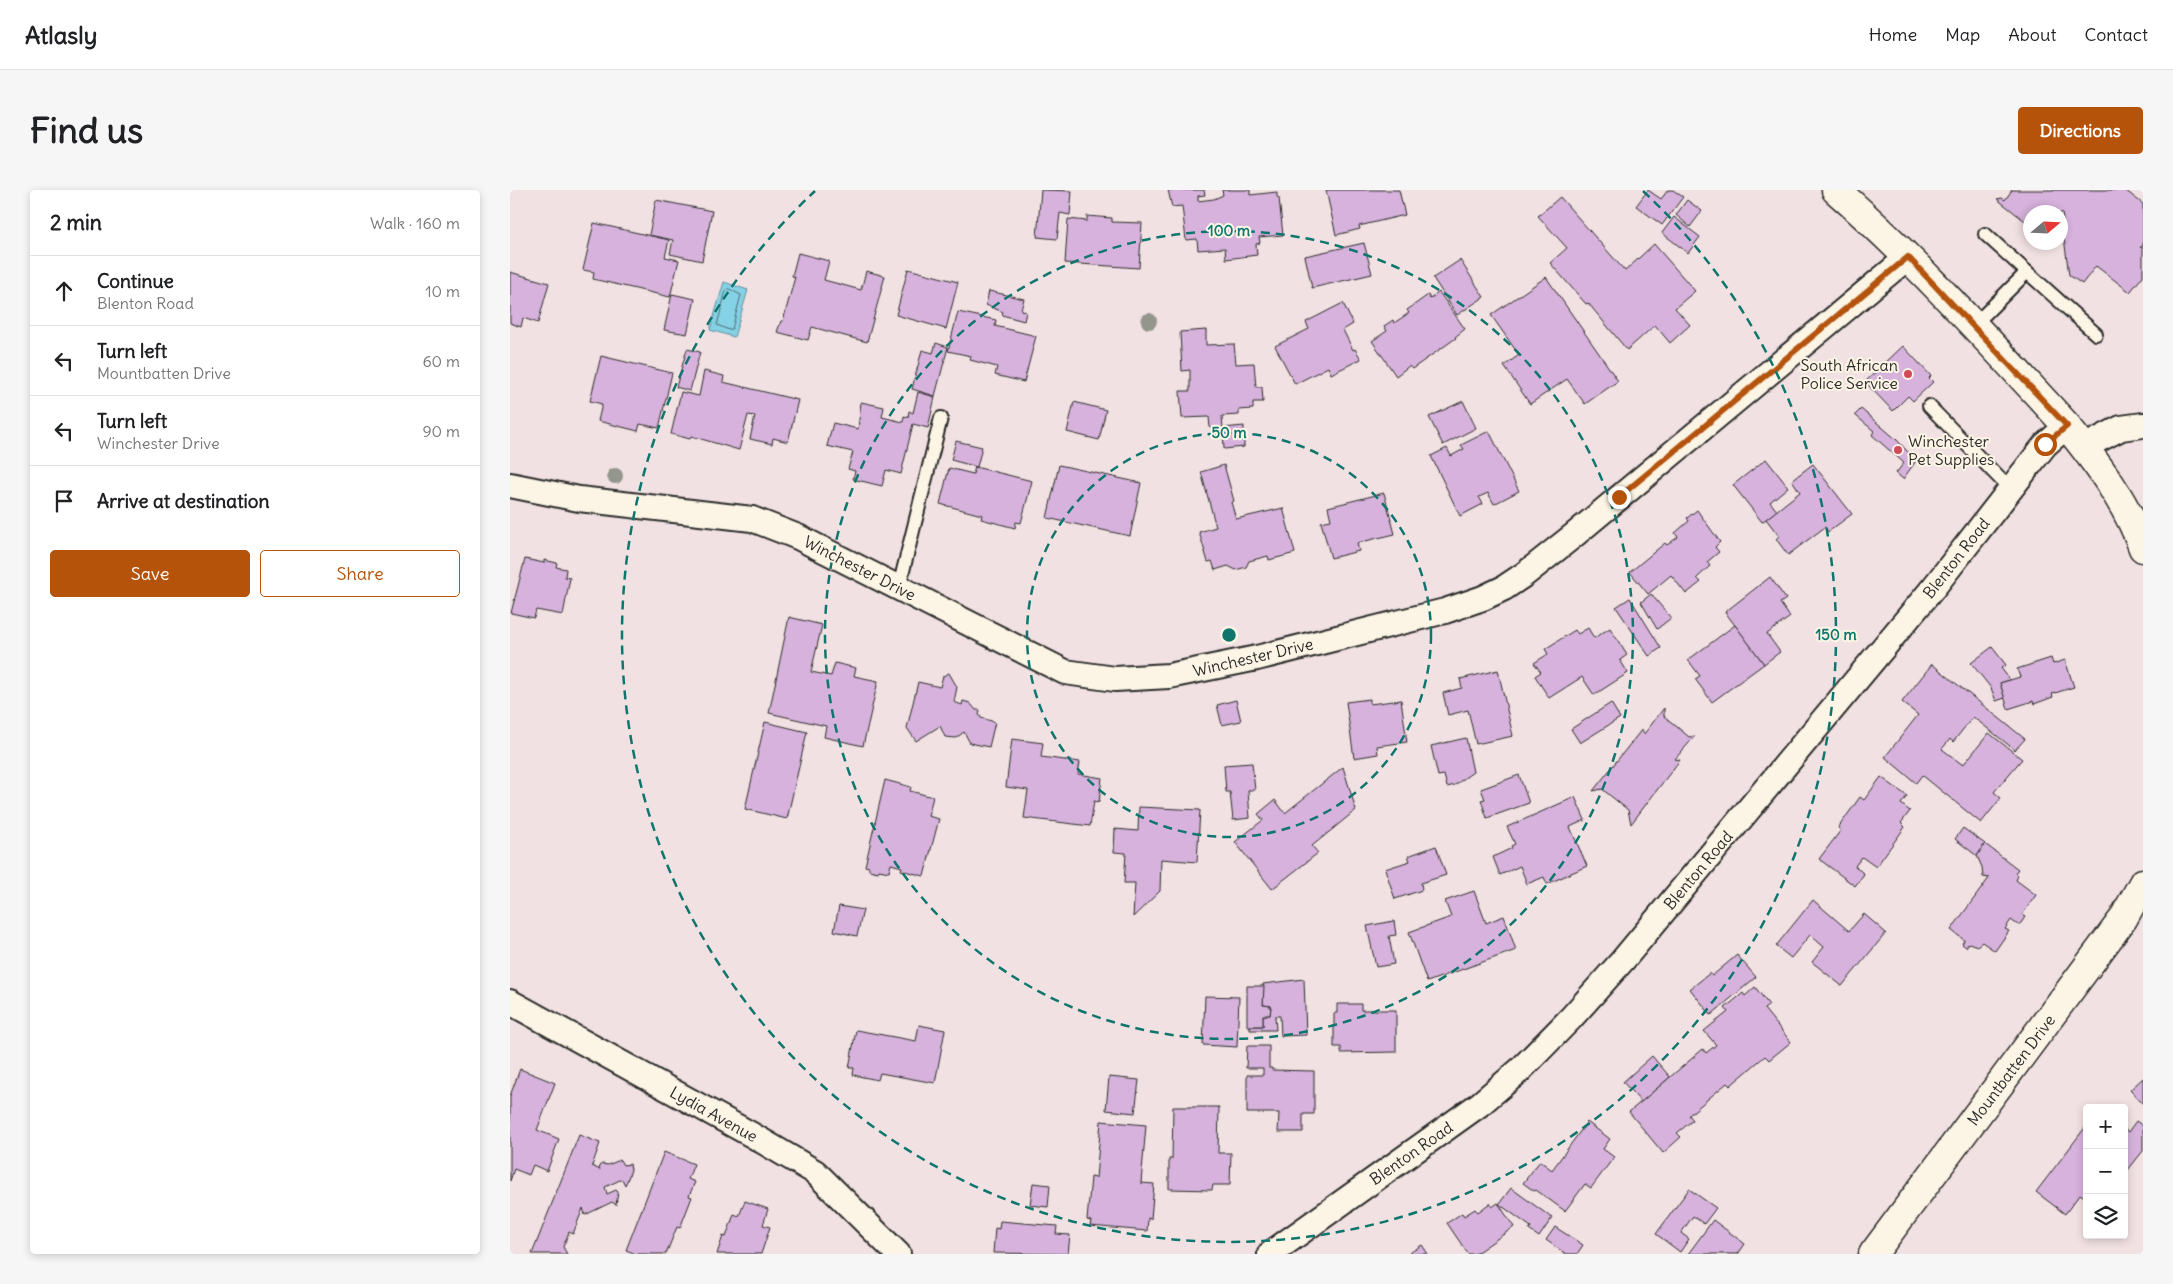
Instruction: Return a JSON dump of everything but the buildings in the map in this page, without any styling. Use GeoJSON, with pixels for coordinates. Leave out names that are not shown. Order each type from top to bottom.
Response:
{"type":"FeatureCollection","features":[{"type":"Feature","properties":{"kind":"main road"},"geometry":{"type":"LineString","coordinates":[[1836,190],[1880,228],[1974,324],[2067,426],[2124,505],[2143,548]]}},
{"type":"Feature","properties":{"kind":"main road","name":"Mountbatten Drive"},"geometry":{"type":"LineString","coordinates":[[1873,1254],[2123,919],[2143,883]]}},
{"type":"Feature","properties":{"kind":"street","name":"Winchester Drive"},"geometry":{"type":"LineString","coordinates":[[510,485],[579,499],[752,519],[798,537],[1065,672],[1115,679],[1169,676],[1238,662],[1445,611],[1483,598],[1504,588],[1525,574],[1908,257]]}},
{"type":"Feature","properties":{"kind":"street"},"geometry":{"type":"LineString","coordinates":[[2084,447],[2121,428],[2143,425]]}},
{"type":"Feature","properties":{"kind":"street","name":"Blenton Road"},"geometry":{"type":"LineString","coordinates":[[1270,1254],[1480,1104],[1520,1070],[1571,1018],[1623,960],[1934,587],[2045,444],[2067,426]]}},
{"type":"Feature","properties":{"kind":"street","name":"Lydia Avenue"},"geometry":{"type":"LineString","coordinates":[[510,1002],[744,1130],[815,1172],[898,1254]]}},
{"type":"Feature","properties":{"kind":"lane"},"geometry":{"type":"LineString","coordinates":[[1985,234],[2096,334]]}},
{"type":"Feature","properties":{"kind":"lane"},"geometry":{"type":"LineString","coordinates":[[1974,324],[2027,272]]}},
{"type":"Feature","properties":{"kind":"lane"},"geometry":{"type":"LineString","coordinates":[[1929,406],[2010,489]]}},
{"type":"Feature","properties":{"kind":"lane"},"geometry":{"type":"LineString","coordinates":[[899,588],[941,418]]}},
{"type":"Feature","properties":{"kind":"water"},"geometry":{"type":"Polygon","coordinates":[[[724,282],[748,290],[734,337],[710,330],[724,282]]]}},
{"type":"Feature","properties":{"kind":"place","name":"South African Police Service"},"geometry":{"type":"Point","coordinates":[1908,374]}},
{"type":"Feature","properties":{"kind":"place","name":"Winchester Pet Supplies"},"geometry":{"type":"Point","coordinates":[1898,450]}},
{"type":"Feature","properties":{"kind":"route"},"geometry":{"type":"LineString","coordinates":[[1619,497],[1879,279],[1908,257],[1974,324],[2067,426],[2045,444]]}}]}
